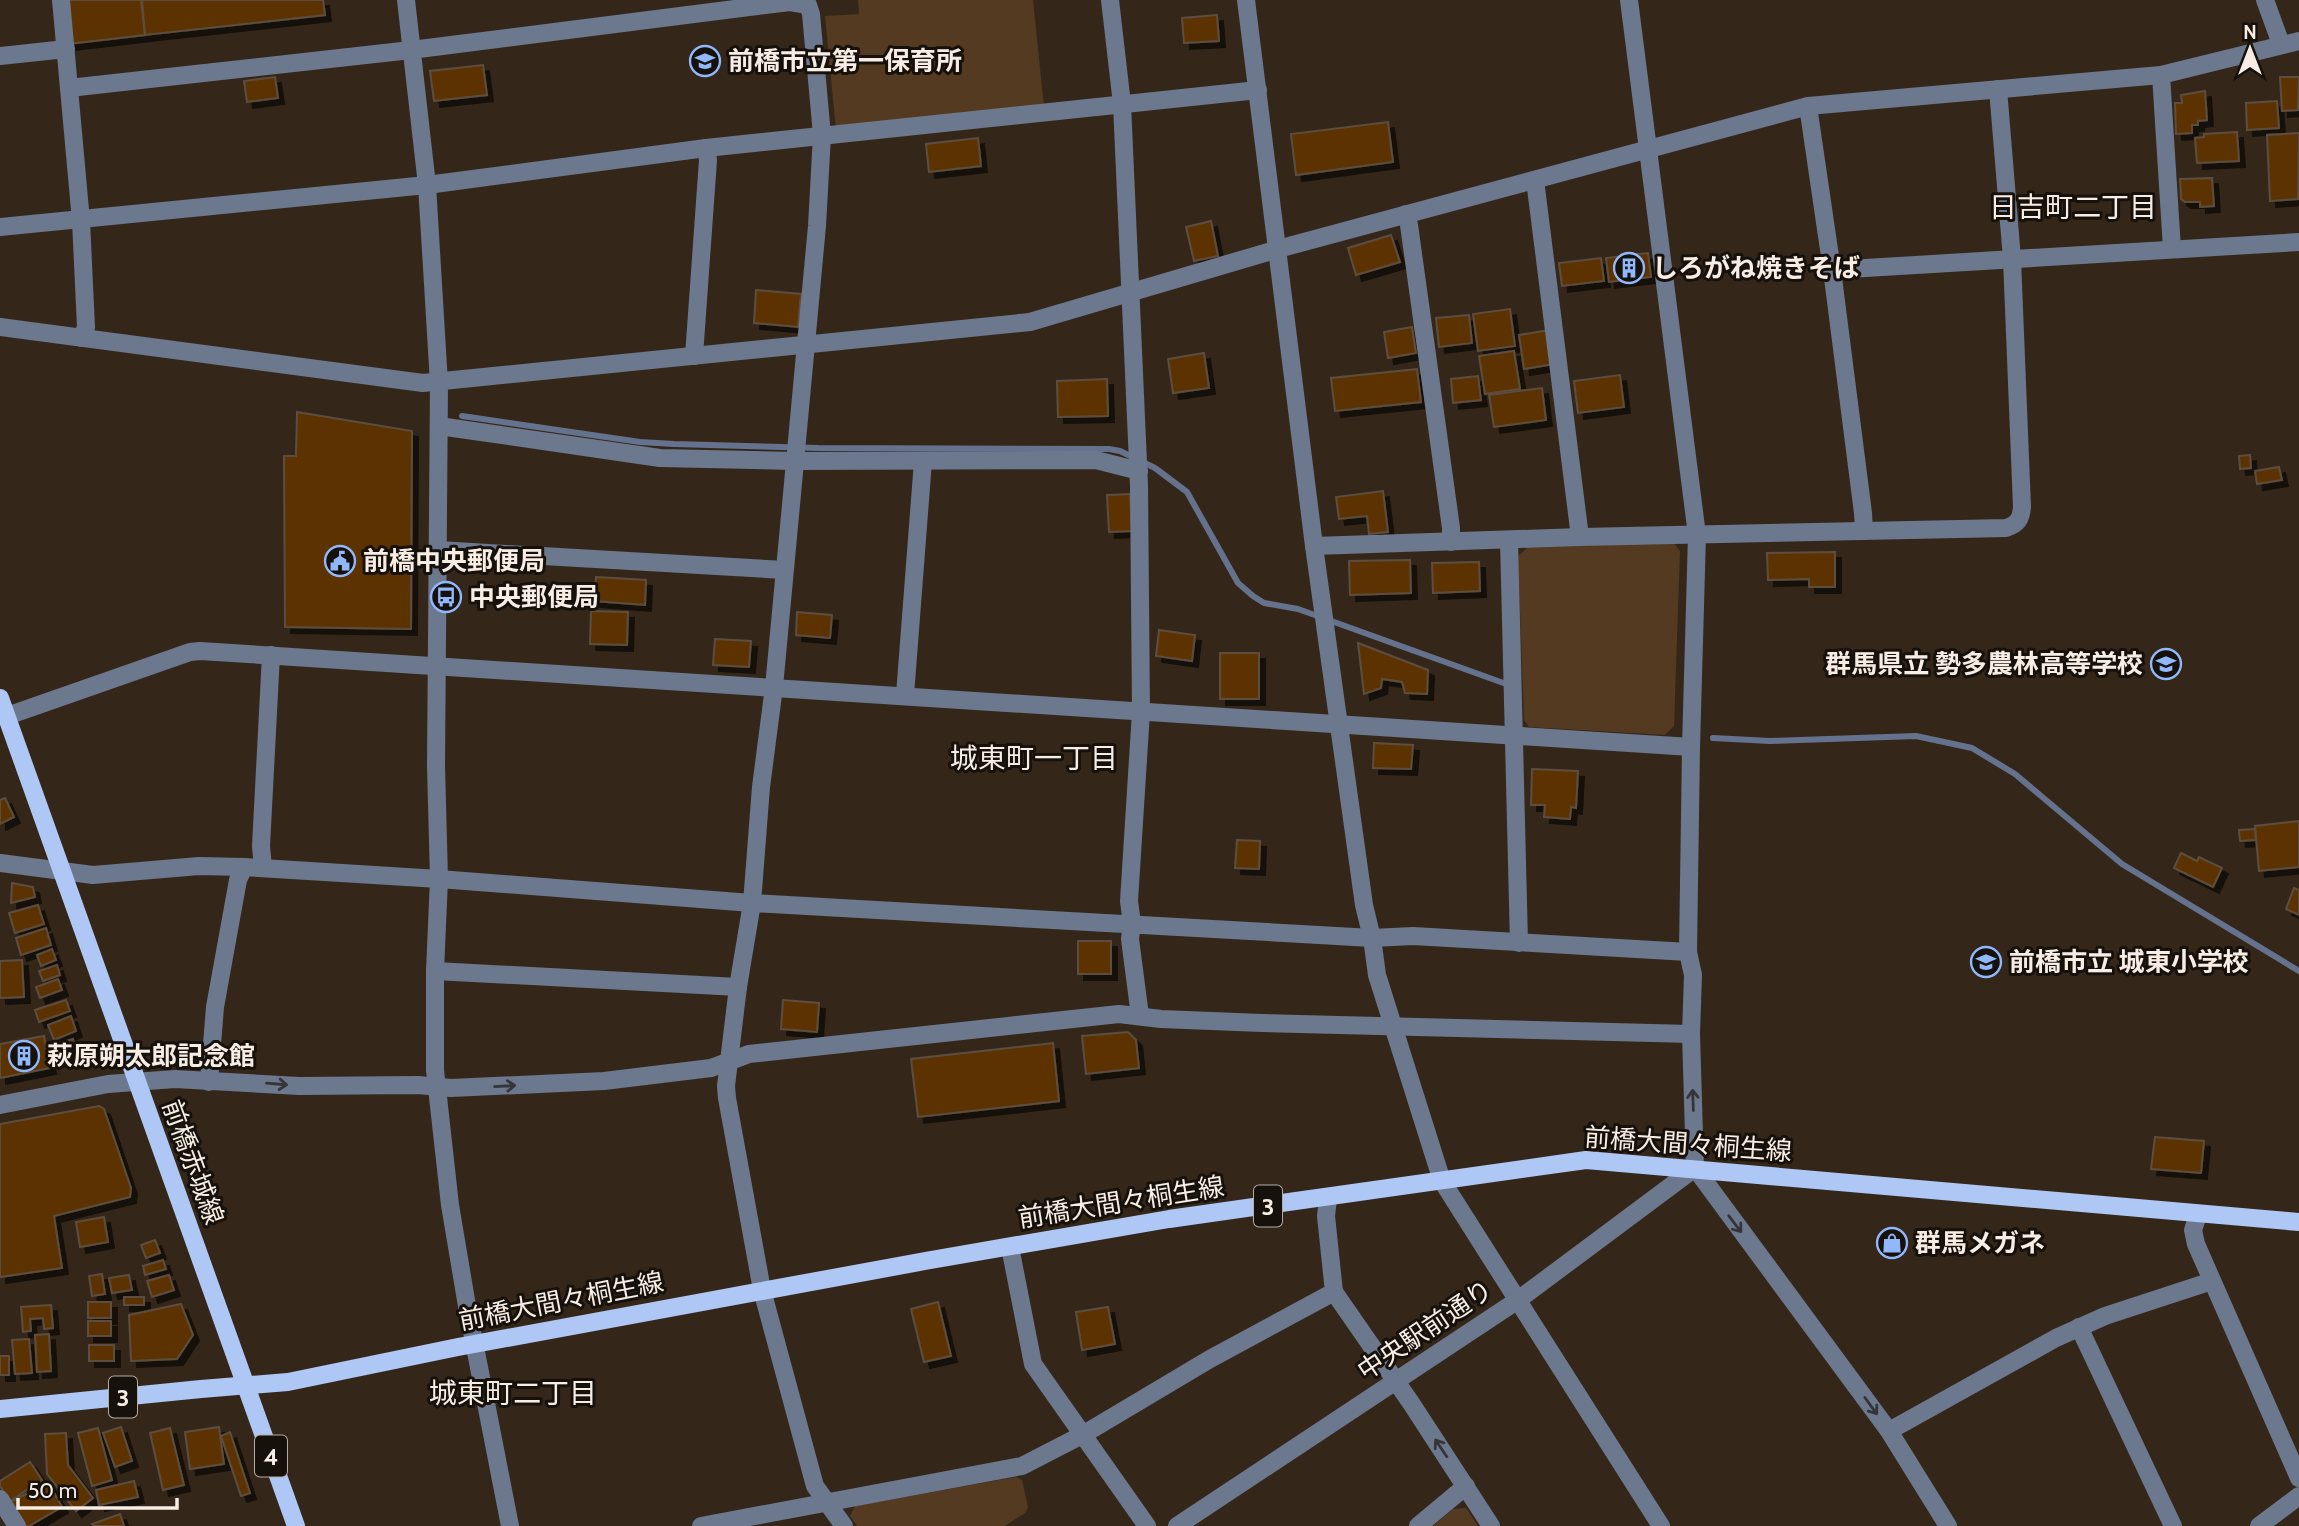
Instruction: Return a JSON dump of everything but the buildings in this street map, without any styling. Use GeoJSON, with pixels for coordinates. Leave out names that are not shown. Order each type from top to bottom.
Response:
{"type":"FeatureCollection","features":[{"type":"Feature","properties":{"kind":"main road","name":"前橋赤城線"},"geometry":{"type":"LineString","coordinates":[[0,698],[296,1526]]}},
{"type":"Feature","properties":{"kind":"main road","name":"前橋大間々桐生線"},"geometry":{"type":"LineString","coordinates":[[0,1409],[288,1382],[762,1290],[1169,1219],[1328,1199],[1587,1160],[2299,1222]]}},
{"type":"Feature","properties":{"kind":"street"},"geometry":{"type":"LineString","coordinates":[[61,0],[81,221],[86,327],[82,338]]}},
{"type":"Feature","properties":{"kind":"street"},"geometry":{"type":"LineString","coordinates":[[406,0],[427,185],[439,383],[436,766],[439,879],[435,971],[437,1087],[450,1205],[510,1526]]}},
{"type":"Feature","properties":{"kind":"street"},"geometry":{"type":"LineString","coordinates":[[1111,0],[1122,104],[1138,443],[1141,712],[1129,901],[1132,924],[1130,939],[1140,1016]]}},
{"type":"Feature","properties":{"kind":"street"},"geometry":{"type":"LineString","coordinates":[[1246,0],[1314,546],[1364,905],[1377,975],[1442,1181],[1661,1526]]}},
{"type":"Feature","properties":{"kind":"street"},"geometry":{"type":"LineString","coordinates":[[1629,0],[1697,535],[1688,952],[1693,975],[1691,1034],[1695,1168],[1889,1431],[1948,1526]]}},
{"type":"Feature","properties":{"kind":"street"},"geometry":{"type":"LineString","coordinates":[[2265,0],[2281,44]]}},
{"type":"Feature","properties":{"kind":"street"},"geometry":{"type":"LineString","coordinates":[[69,88],[411,50],[790,2],[808,5],[822,135],[774,687],[761,787],[752,903],[738,988],[727,1098],[762,1290],[816,1486],[844,1526]]}},
{"type":"Feature","properties":{"kind":"street"},"geometry":{"type":"LineString","coordinates":[[0,327],[439,383],[1030,322],[1279,248],[1808,106],[2161,75],[2299,41]]}},
{"type":"Feature","properties":{"kind":"street"},"geometry":{"type":"LineString","coordinates":[[0,56],[66,49]]}},
{"type":"Feature","properties":{"kind":"street"},"geometry":{"type":"LineString","coordinates":[[2161,75],[2172,249]]}},
{"type":"Feature","properties":{"kind":"street"},"geometry":{"type":"LineString","coordinates":[[1314,546],[2006,528],[2015,525],[2021,517],[2012,259],[1997,89]]}},
{"type":"Feature","properties":{"kind":"street"},"geometry":{"type":"LineString","coordinates":[[0,227],[427,185],[706,148],[1258,90]]}},
{"type":"Feature","properties":{"kind":"street"},"geometry":{"type":"LineString","coordinates":[[1808,106],[1832,270],[1864,531]]}},
{"type":"Feature","properties":{"kind":"street"},"geometry":{"type":"LineString","coordinates":[[694,356],[708,160],[706,148]]}},
{"type":"Feature","properties":{"kind":"street"},"geometry":{"type":"LineString","coordinates":[[1535,180],[1580,537]]}},
{"type":"Feature","properties":{"kind":"street"},"geometry":{"type":"LineString","coordinates":[[1406,214],[1451,542]]}},
{"type":"Feature","properties":{"kind":"street"},"geometry":{"type":"LineString","coordinates":[[1832,270],[2299,242]]}},
{"type":"Feature","properties":{"kind":"street"},"geometry":{"type":"LineString","coordinates":[[439,426],[660,458],[1096,460],[1138,469]]}},
{"type":"Feature","properties":{"kind":"street"},"geometry":{"type":"LineString","coordinates":[[905,695],[923,461]]}},
{"type":"Feature","properties":{"kind":"street"},"geometry":{"type":"LineString","coordinates":[[1508,540],[1519,943]]}},
{"type":"Feature","properties":{"kind":"street"},"geometry":{"type":"LineString","coordinates":[[438,550],[783,570]]}},
{"type":"Feature","properties":{"kind":"street"},"geometry":{"type":"LineString","coordinates":[[7,716],[190,652],[905,695],[1691,747]]}},
{"type":"Feature","properties":{"kind":"street"},"geometry":{"type":"LineString","coordinates":[[263,869],[261,846],[271,655]]}},
{"type":"Feature","properties":{"kind":"street"},"geometry":{"type":"LineString","coordinates":[[0,863],[93,874],[199,866],[244,867],[752,903],[1021,916],[1372,938],[1413,936],[1688,952]]}},
{"type":"Feature","properties":{"kind":"street"},"geometry":{"type":"LineString","coordinates":[[209,1082],[215,1007],[238,880],[244,867]]}},
{"type":"Feature","properties":{"kind":"street"},"geometry":{"type":"LineString","coordinates":[[435,971],[738,988]]}},
{"type":"Feature","properties":{"kind":"street"},"geometry":{"type":"LineString","coordinates":[[0,1105],[108,1084],[175,1079],[332,1087],[437,1087],[604,1081],[711,1068],[749,1054],[1119,1014],[1262,1023],[1691,1034]]}},
{"type":"Feature","properties":{"kind":"street","name":"中央駅前通り"},"geometry":{"type":"LineString","coordinates":[[1177,1526],[1518,1300],[1695,1168]]}},
{"type":"Feature","properties":{"kind":"street"},"geometry":{"type":"LineString","coordinates":[[1328,1199],[1326,1216],[1334,1292],[1491,1526]]}},
{"type":"Feature","properties":{"kind":"street"},"geometry":{"type":"LineString","coordinates":[[2198,1215],[2193,1230],[2196,1244],[2299,1478]]}},
{"type":"Feature","properties":{"kind":"street"},"geometry":{"type":"LineString","coordinates":[[1010,1247],[1033,1364],[1147,1526]]}},
{"type":"Feature","properties":{"kind":"street"},"geometry":{"type":"LineString","coordinates":[[1889,1431],[2056,1338],[2105,1316],[2212,1281]]}},
{"type":"Feature","properties":{"kind":"street"},"geometry":{"type":"LineString","coordinates":[[701,1526],[1023,1466],[1334,1292]]}},
{"type":"Feature","properties":{"kind":"street"},"geometry":{"type":"LineString","coordinates":[[2079,1328],[2173,1526]]}},
{"type":"Feature","properties":{"kind":"street"},"geometry":{"type":"LineString","coordinates":[[1418,1526],[1466,1486]]}},
{"type":"Feature","properties":{"kind":"street"},"geometry":{"type":"LineString","coordinates":[[2259,1526],[2299,1496]]}},
{"type":"Feature","properties":{"kind":"street"},"geometry":{"type":"LineString","coordinates":[[0,1499],[17,1526]]}},
{"type":"Feature","properties":{"kind":"shaded area"},"geometry":{"type":"Polygon","coordinates":[[[858,0],[1033,0],[1044,107],[836,130],[825,16],[859,14],[858,0]]]}},
{"type":"Feature","properties":{"kind":"shaded area"},"geometry":{"type":"Polygon","coordinates":[[[1673,542],[1680,551],[1674,726],[1665,735],[1529,727],[1524,720],[1518,556],[1527,548],[1673,542]]]}},
{"type":"Feature","properties":{"kind":"shaded area"},"geometry":{"type":"Polygon","coordinates":[[[1016,1477],[1022,1480],[1028,1507],[1025,1513],[1005,1526],[857,1526],[850,1516],[855,1506],[1016,1477]]]}},
{"type":"Feature","properties":{"kind":"shaded area"},"geometry":{"type":"Polygon","coordinates":[[[1466,1508],[1478,1526],[1433,1526],[1453,1509],[1466,1508]]]}},
{"type":"Feature","properties":{"kind":"waterway"},"geometry":{"type":"LineString","coordinates":[[462,416],[640,442],[674,444],[1120,451],[1155,468],[1187,492],[1238,583],[1264,603],[1298,609],[1509,685]]}},
{"type":"Feature","properties":{"kind":"waterway"},"geometry":{"type":"LineString","coordinates":[[1713,738],[1770,741],[1916,736],[1972,748],[2015,774],[2122,864],[2299,971]]}},
{"type":"Feature","properties":{"kind":"place","name":"前橋市立第一保育所"},"geometry":{"type":"Point","coordinates":[705,61]}},
{"type":"Feature","properties":{"kind":"place","name":"しろがね焼きそば"},"geometry":{"type":"Point","coordinates":[1629,268]}},
{"type":"Feature","properties":{"kind":"place","name":"前橋中央郵便局"},"geometry":{"type":"Point","coordinates":[340,561]}},
{"type":"Feature","properties":{"kind":"place","name":"中央郵便局"},"geometry":{"type":"Point","coordinates":[446,597]}},
{"type":"Feature","properties":{"kind":"place","name":"群馬県立 勢多農林高等学校"},"geometry":{"type":"Point","coordinates":[2166,664]}},
{"type":"Feature","properties":{"kind":"place","name":"前橋市立 城東小学校"},"geometry":{"type":"Point","coordinates":[1986,962]}},
{"type":"Feature","properties":{"kind":"place","name":"萩原朔太郎記念館"},"geometry":{"type":"Point","coordinates":[24,1056]}},
{"type":"Feature","properties":{"kind":"place","name":"群馬メガネ"},"geometry":{"type":"Point","coordinates":[1892,1243]}},
{"type":"Feature","properties":{"kind":"district","name":"日吉町二丁目"},"geometry":{"type":"Point","coordinates":[2073,207]}},
{"type":"Feature","properties":{"kind":"district","name":"城東町一丁目"},"geometry":{"type":"Point","coordinates":[1034,758]}},
{"type":"Feature","properties":{"kind":"district","name":"城東町二丁目"},"geometry":{"type":"Point","coordinates":[513,1393]}}]}
